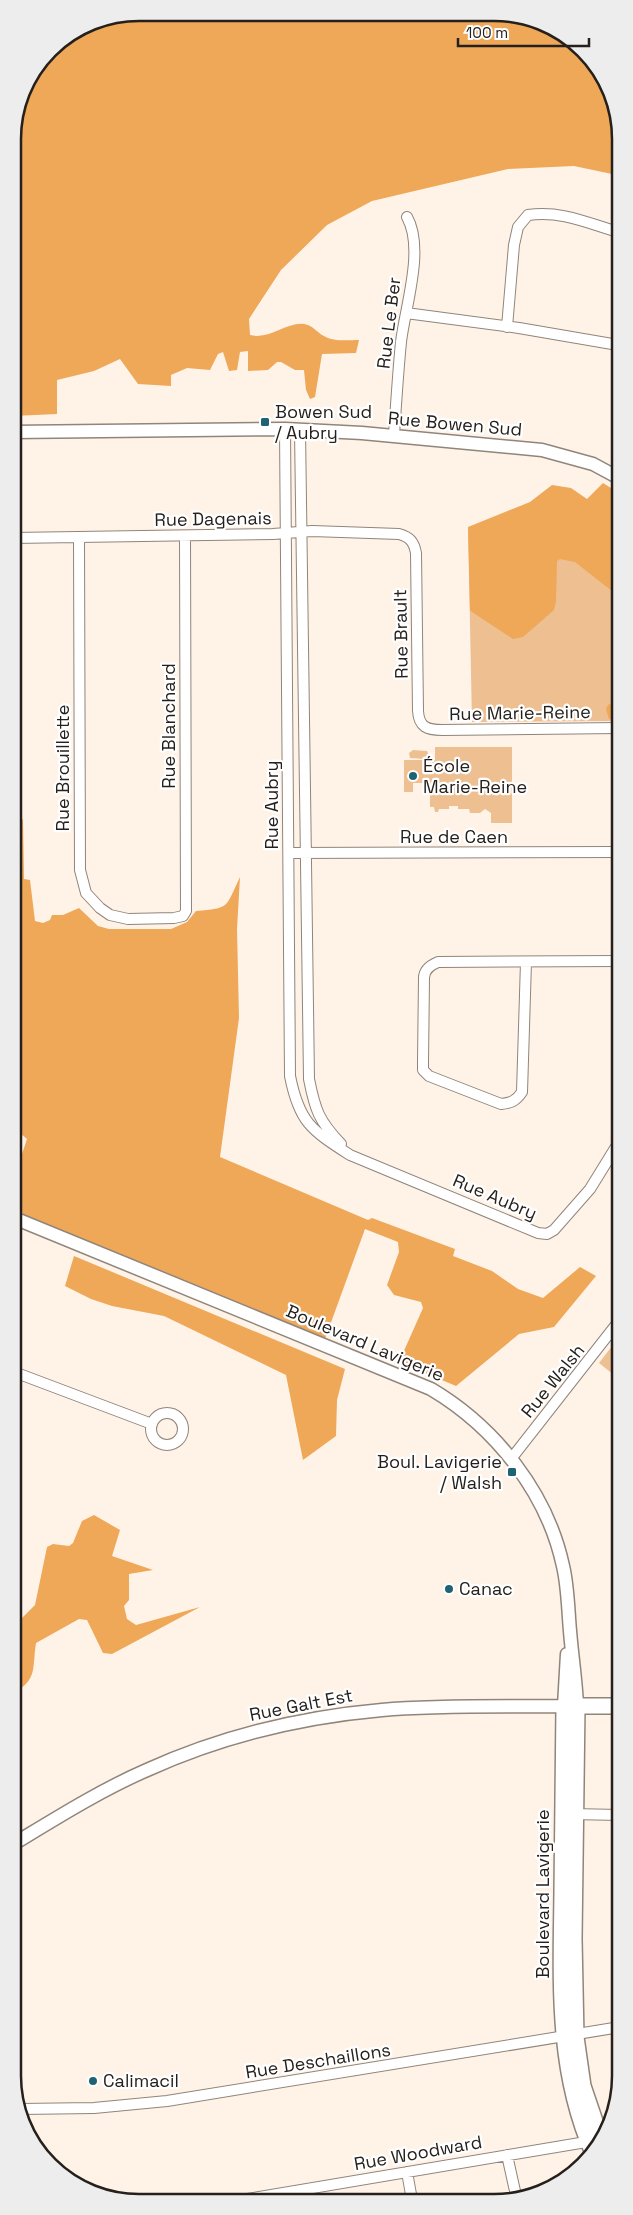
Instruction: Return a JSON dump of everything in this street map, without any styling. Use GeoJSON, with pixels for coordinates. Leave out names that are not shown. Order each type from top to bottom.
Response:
{"type":"FeatureCollection","features":[{"type":"Feature","properties":{"kind":"main road","name":"Rue Galt Est"},"geometry":{"type":"LineString","coordinates":[[570,1706],[611,1706]]}},
{"type":"Feature","properties":{"kind":"main road","name":"Boulevard Lavigerie"},"geometry":{"type":"LineString","coordinates":[[570,1706],[568,1814],[570,2084],[595,2137]]}},
{"type":"Feature","properties":{"kind":"street"},"geometry":{"type":"LineString","coordinates":[[507,326],[514,245],[518,227],[528,215],[543,213],[561,214],[612,230]]}},
{"type":"Feature","properties":{"kind":"street","name":"Rue Le Ber"},"geometry":{"type":"LineString","coordinates":[[394,435],[406,313],[415,246],[412,225],[407,217]]}},
{"type":"Feature","properties":{"kind":"street"},"geometry":{"type":"LineString","coordinates":[[406,313],[507,326],[612,344]]}},
{"type":"Feature","properties":{"kind":"street","name":"Rue Aubry"},"geometry":{"type":"LineString","coordinates":[[285,430],[291,1084],[301,1115],[323,1138],[350,1154],[538,1233],[547,1234],[554,1230],[590,1189],[611,1154]]}},
{"type":"Feature","properties":{"kind":"street","name":"Rue Bowen Sud"},"geometry":{"type":"LineString","coordinates":[[22,432],[300,430],[394,435],[542,450],[592,464],[612,475]]}},
{"type":"Feature","properties":{"kind":"street","name":"Rue Aubry"},"geometry":{"type":"LineString","coordinates":[[300,430],[309,1080],[314,1104],[324,1126],[350,1154]]}},
{"type":"Feature","properties":{"kind":"street","name":"Rue Dagenais"},"geometry":{"type":"LineString","coordinates":[[22,538],[185,536],[300,532],[399,534],[412,541]]}},
{"type":"Feature","properties":{"kind":"street","name":"Rue Blanchard"},"geometry":{"type":"LineString","coordinates":[[183,916],[186,911],[185,536]]}},
{"type":"Feature","properties":{"kind":"street","name":"Rue Brouillette"},"geometry":{"type":"LineString","coordinates":[[79,537],[80,870],[86,893],[100,908],[110,915],[128,919],[174,918],[183,916]]}},
{"type":"Feature","properties":{"kind":"street","name":"Rue Brault"},"geometry":{"type":"LineString","coordinates":[[412,541],[416,553],[418,718],[423,727]]}},
{"type":"Feature","properties":{"kind":"street","name":"Rue Marie-Reine"},"geometry":{"type":"LineString","coordinates":[[423,727],[442,730],[612,728]]}},
{"type":"Feature","properties":{"kind":"street","name":"Rue de Caen"},"geometry":{"type":"LineString","coordinates":[[289,853],[612,852]]}},
{"type":"Feature","properties":{"kind":"street"},"geometry":{"type":"LineString","coordinates":[[526,962],[522,1092],[518,1099],[501,1104],[429,1076],[423,1070],[423,1062],[424,973],[430,965],[438,962],[612,960]]}},
{"type":"Feature","properties":{"kind":"street","name":"Boulevard Lavigerie"},"geometry":{"type":"LineString","coordinates":[[21,1221],[431,1389],[452,1402],[488,1432],[511,1459],[536,1497],[550,1526],[564,1568],[570,1631],[570,1706]]}},
{"type":"Feature","properties":{"kind":"street","name":"Rue Walsh"},"geometry":{"type":"LineString","coordinates":[[511,1459],[611,1331]]}},
{"type":"Feature","properties":{"kind":"street"},"geometry":{"type":"LineString","coordinates":[[21,1375],[152,1424]]}},
{"type":"Feature","properties":{"kind":"street","name":"Rue Galt Est"},"geometry":{"type":"LineString","coordinates":[[21,1839],[71,1808],[143,1772],[186,1754],[259,1732],[311,1720],[382,1710],[570,1706]]}},
{"type":"Feature","properties":{"kind":"street"},"geometry":{"type":"LineString","coordinates":[[568,1814],[611,1815]]}},
{"type":"Feature","properties":{"kind":"street","name":"Rue Deschaillons"},"geometry":{"type":"LineString","coordinates":[[27,2109],[94,2108],[167,2102],[611,2029]]}},
{"type":"Feature","properties":{"kind":"street","name":"Rue Woodward"},"geometry":{"type":"LineString","coordinates":[[307,2194],[407,2172],[591,2143]]}},
{"type":"Feature","properties":{"kind":"street"},"geometry":{"type":"LineString","coordinates":[[506,2155],[515,2191]]}},
{"type":"Feature","properties":{"kind":"street"},"geometry":{"type":"LineString","coordinates":[[407,2172],[411,2194]]}},
{"type":"Feature","properties":{"kind":"shaded area"},"geometry":{"type":"Polygon","coordinates":[[[139,21],[494,21],[517,24],[546,33],[577,56],[596,80],[609,116],[612,139],[612,174],[574,166],[508,169],[372,201],[327,225],[281,270],[249,319],[250,335],[264,335],[297,324],[304,324],[328,338],[359,340],[356,353],[322,354],[315,397],[310,399],[306,390],[304,370],[295,370],[281,362],[277,362],[268,370],[248,371],[248,351],[240,352],[237,370],[229,371],[223,352],[218,354],[210,370],[187,368],[171,375],[171,386],[138,384],[120,359],[94,371],[57,380],[57,414],[22,416],[22,124],[30,94],[41,74],[61,51],[80,37],[109,25],[139,21]]]}},
{"type":"Feature","properties":{"kind":"shaded area"},"geometry":{"type":"Polygon","coordinates":[[[603,483],[612,489],[612,591],[575,562],[560,559],[557,561],[554,610],[523,637],[513,639],[470,610],[468,527],[530,502],[552,485],[571,488],[587,499],[603,483]]]}},
{"type":"Feature","properties":{"kind":"shaded area"},"geometry":{"type":"Polygon","coordinates":[[[468,527],[612,567],[612,721],[472,722],[468,527]]]}},
{"type":"Feature","properties":{"kind":"shaded area"},"geometry":{"type":"Polygon","coordinates":[[[612,703],[612,720],[609,719],[606,709],[612,703]]]}},
{"type":"Feature","properties":{"kind":"shaded area"},"geometry":{"type":"Polygon","coordinates":[[[435,747],[512,747],[512,823],[491,823],[491,813],[485,809],[480,813],[470,813],[469,809],[458,809],[458,806],[449,806],[449,809],[439,809],[438,812],[435,812],[434,807],[430,807],[430,783],[413,783],[413,792],[404,792],[404,760],[435,760],[435,747]]]}},
{"type":"Feature","properties":{"kind":"shaded area"},"geometry":{"type":"Polygon","coordinates":[[[413,750],[427,751],[429,756],[425,759],[410,758],[409,753],[413,750]]]}},
{"type":"Feature","properties":{"kind":"shaded area"},"geometry":{"type":"Polygon","coordinates":[[[23,819],[24,879],[30,880],[35,921],[43,923],[50,920],[52,915],[63,915],[79,908],[98,926],[109,929],[171,929],[187,922],[196,911],[216,909],[226,904],[240,877],[237,929],[239,1018],[220,1157],[368,1220],[372,1218],[455,1249],[453,1256],[492,1271],[518,1289],[543,1298],[580,1267],[596,1276],[554,1327],[519,1334],[456,1386],[399,1362],[423,1308],[421,1302],[394,1295],[387,1285],[399,1252],[398,1242],[365,1229],[325,1339],[24,1217],[21,1210],[21,1156],[27,1139],[21,1134],[23,819]]]}},
{"type":"Feature","properties":{"kind":"shaded area"},"geometry":{"type":"Polygon","coordinates":[[[74,1256],[345,1369],[337,1400],[336,1436],[303,1460],[286,1375],[164,1316],[112,1306],[91,1299],[65,1286],[74,1256]]]}},
{"type":"Feature","properties":{"kind":"shaded area"},"geometry":{"type":"Polygon","coordinates":[[[611,1347],[611,1373],[599,1363],[611,1347]]]}},
{"type":"Feature","properties":{"kind":"shaded area"},"geometry":{"type":"Polygon","coordinates":[[[94,1515],[120,1530],[112,1556],[153,1570],[129,1574],[129,1600],[124,1606],[127,1619],[136,1625],[200,1607],[112,1654],[103,1653],[87,1620],[79,1619],[36,1643],[34,1666],[30,1678],[21,1689],[21,1619],[35,1605],[47,1547],[53,1544],[69,1546],[73,1543],[82,1521],[94,1515]]]}},
{"type":"Feature","properties":{"kind":"place","name":"Bowen Sud / Aubry"},"geometry":{"type":"Point","coordinates":[265,422]}},
{"type":"Feature","properties":{"kind":"place","name":"École Marie-Reine"},"geometry":{"type":"Point","coordinates":[413,776]}},
{"type":"Feature","properties":{"kind":"place","name":"Boul. Lavigerie / Walsh"},"geometry":{"type":"Point","coordinates":[512,1472]}},
{"type":"Feature","properties":{"kind":"place","name":"Canac"},"geometry":{"type":"Point","coordinates":[449,1589]}},
{"type":"Feature","properties":{"kind":"place","name":"Calimacil"},"geometry":{"type":"Point","coordinates":[93,2081]}}]}
